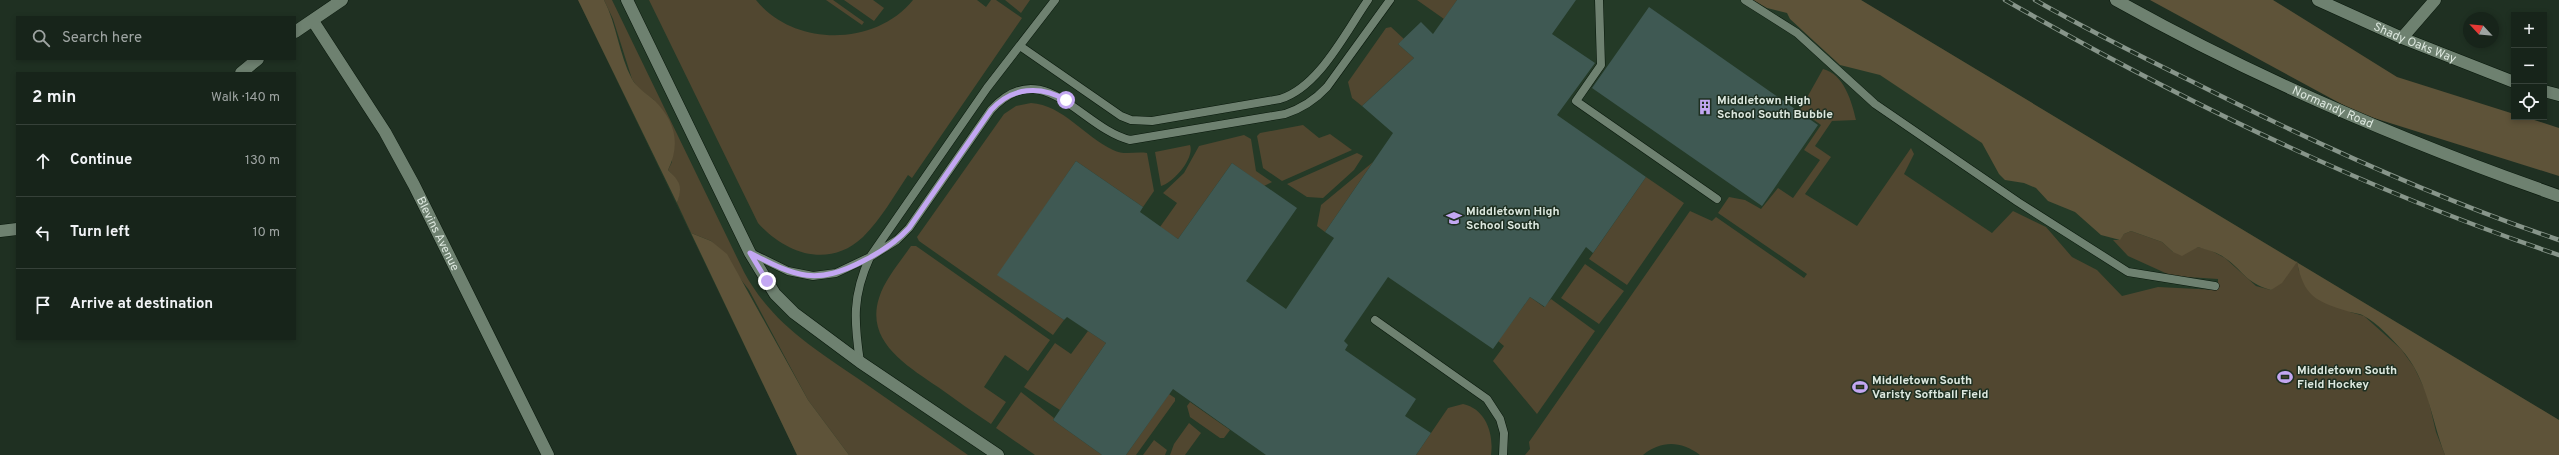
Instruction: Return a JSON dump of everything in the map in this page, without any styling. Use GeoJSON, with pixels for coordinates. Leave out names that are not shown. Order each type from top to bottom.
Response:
{"type":"FeatureCollection","features":[{"type":"Feature","properties":{"kind":"street"},"geometry":{"type":"LineString","coordinates":[[296,31],[342,0]]}},
{"type":"Feature","properties":{"kind":"street"},"geometry":{"type":"LineString","coordinates":[[627,0],[750,253],[771,288],[784,304],[860,362],[981,445],[998,455]]}},
{"type":"Feature","properties":{"kind":"street","name":"Normandy Road"},"geometry":{"type":"LineString","coordinates":[[2116,0],[2220,54],[2355,116],[2481,169],[2559,196]]}},
{"type":"Feature","properties":{"kind":"street","name":"Shady Oaks Way"},"geometry":{"type":"LineString","coordinates":[[2318,0],[2402,38],[2511,81]]}},
{"type":"Feature","properties":{"kind":"street"},"geometry":{"type":"LineString","coordinates":[[2402,38],[2434,0]]}},
{"type":"Feature","properties":{"kind":"street","name":"Blevins Avenue"},"geometry":{"type":"LineString","coordinates":[[312,21],[385,132],[403,165],[548,455]]}},
{"type":"Feature","properties":{"kind":"street"},"geometry":{"type":"LineString","coordinates":[[242,72],[257,60]]}},
{"type":"Feature","properties":{"kind":"street"},"geometry":{"type":"LineString","coordinates":[[2547,92],[2559,95]]}},
{"type":"Feature","properties":{"kind":"street"},"geometry":{"type":"LineString","coordinates":[[0,231],[16,229]]}},
{"type":"Feature","properties":{"kind":"street"},"geometry":{"type":"LineString","coordinates":[[981,445],[992,455]]}},
{"type":"Feature","properties":{"kind":"lane"},"geometry":{"type":"LineString","coordinates":[[860,362],[856,333],[856,296],[859,280],[870,257],[987,88],[1056,0]]}},
{"type":"Feature","properties":{"kind":"lane"},"geometry":{"type":"LineString","coordinates":[[1020,46],[1121,116],[1131,120],[1152,121],[1280,99],[1299,91],[1317,74],[1368,0]]}},
{"type":"Feature","properties":{"kind":"lane"},"geometry":{"type":"LineString","coordinates":[[750,253],[788,271],[813,276],[836,274],[870,257],[897,240],[909,228],[991,110],[1005,97],[1030,90],[1052,93],[1113,134],[1130,140],[1285,114],[1307,105],[1327,87],[1390,0]]}},
{"type":"Feature","properties":{"kind":"lane"},"geometry":{"type":"LineString","coordinates":[[1599,0],[1601,65],[1576,101],[1717,199]]}},
{"type":"Feature","properties":{"kind":"lane"},"geometry":{"type":"LineString","coordinates":[[1745,0],[1798,33],[1876,104],[2018,202],[2128,272],[2215,286]]}},
{"type":"Feature","properties":{"kind":"lane"},"geometry":{"type":"LineString","coordinates":[[1374,320],[1486,399],[1500,419],[1504,433],[1503,455]]}},
{"type":"Feature","properties":{"kind":"shaded area","name":"Middletown High School South"},"geometry":{"type":"Polygon","coordinates":[[[578,0],[1861,0],[2559,420],[2559,455],[797,455],[578,0]]]}},
{"type":"Feature","properties":{"kind":"shaded area"},"geometry":{"type":"Polygon","coordinates":[[[578,0],[604,0],[632,79],[639,88],[654,100],[661,108],[671,124],[675,142],[672,160],[668,170],[678,181],[680,188],[677,203],[578,0]]]}},
{"type":"Feature","properties":{"kind":"shaded area"},"geometry":{"type":"Polygon","coordinates":[[[604,0],[612,0],[744,272],[755,290],[781,321],[796,334],[828,358],[968,455],[849,455],[808,400],[749,290],[711,241],[691,233],[677,203],[679,189],[677,181],[668,170],[672,162],[654,100],[638,88],[632,79],[613,19],[604,0]]]}},
{"type":"Feature","properties":{"kind":"shaded area"},"geometry":{"type":"Polygon","coordinates":[[[649,0],[756,0],[772,15],[791,26],[812,33],[834,35],[857,33],[878,26],[897,15],[913,0],[977,0],[986,7],[991,0],[996,0],[1022,18],[912,178],[908,175],[876,223],[863,237],[850,247],[836,253],[822,255],[808,254],[781,243],[758,223],[649,0]]]}},
{"type":"Feature","properties":{"kind":"shaded area"},"geometry":{"type":"Polygon","coordinates":[[[826,0],[833,0],[864,22],[862,25],[826,0]]]}},
{"type":"Feature","properties":{"kind":"shaded area"},"geometry":{"type":"Polygon","coordinates":[[[844,0],[873,0],[884,8],[874,21],[844,0]]]}},
{"type":"Feature","properties":{"kind":"shaded area"},"geometry":{"type":"Polygon","coordinates":[[[1005,0],[1030,0],[1021,13],[1005,0]]]}},
{"type":"Feature","properties":{"kind":"shaded area"},"geometry":{"type":"Polygon","coordinates":[[[1417,0],[1457,0],[1444,19],[1417,0]]]}},
{"type":"Feature","properties":{"kind":"shaded area"},"geometry":{"type":"Polygon","coordinates":[[[1753,0],[1861,0],[2297,262],[2282,283],[2271,290],[2255,284],[2232,263],[2219,254],[2208,250],[2198,247],[2182,256],[2173,252],[2162,242],[2131,231],[2124,234],[2120,240],[2101,235],[2075,212],[2048,201],[2036,188],[2024,183],[2005,180],[1999,174],[1982,143],[1880,75],[1840,65],[1790,19],[1787,13],[1767,8],[1753,0]]]}},
{"type":"Feature","properties":{"kind":"shaded area"},"geometry":{"type":"Polygon","coordinates":[[[2150,0],[2273,0],[2397,77],[2511,113],[2511,120],[2534,120],[2559,128],[2559,176],[2358,113],[2150,0]]]}},
{"type":"Feature","properties":{"kind":"shaded area"},"geometry":{"type":"Polygon","coordinates":[[[1391,27],[1404,39],[1398,44],[1414,58],[1362,106],[1352,98],[1348,82],[1386,28],[1391,27]]]}},
{"type":"Feature","properties":{"kind":"shaded area"},"geometry":{"type":"Polygon","coordinates":[[[1823,69],[1830,72],[1842,83],[1849,97],[1856,120],[1832,121],[1815,146],[1831,157],[1805,194],[1857,226],[1911,148],[1914,154],[1904,174],[1992,233],[2013,211],[2046,227],[2072,257],[2097,270],[2122,296],[2158,287],[2218,290],[2218,279],[2172,276],[2128,256],[2113,240],[2119,240],[2124,234],[2131,231],[2162,242],[2173,252],[2198,247],[2210,250],[2225,258],[2256,286],[2271,290],[2297,261],[2299,271],[2350,312],[2364,316],[2401,349],[2414,367],[2427,394],[2436,432],[2445,455],[1700,455],[1686,447],[1672,444],[1657,447],[1643,455],[1525,455],[1530,449],[1529,442],[1690,211],[1712,221],[1716,217],[1804,278],[1807,274],[1718,213],[1729,197],[1745,200],[1761,209],[1778,188],[1793,198],[1820,160],[1804,150],[1821,125],[1800,110],[1823,69]]]}},
{"type":"Feature","properties":{"kind":"shaded area"},"geometry":{"type":"Polygon","coordinates":[[[1031,103],[1043,105],[1064,115],[1103,144],[1117,152],[1147,153],[1154,191],[1143,207],[1076,161],[998,275],[1064,320],[1053,335],[919,241],[917,237],[1004,114],[1016,106],[1031,103]]]}},
{"type":"Feature","properties":{"kind":"shaded area"},"geometry":{"type":"Polygon","coordinates":[[[1303,125],[1319,138],[1330,134],[1352,150],[1282,181],[1263,168],[1257,136],[1260,133],[1303,125]]]}},
{"type":"Feature","properties":{"kind":"shaded area"},"geometry":{"type":"Polygon","coordinates":[[[1244,135],[1251,139],[1256,171],[1272,182],[1264,186],[1232,163],[1178,239],[1160,227],[1177,203],[1163,193],[1184,173],[1199,146],[1244,135]]]}},
{"type":"Feature","properties":{"kind":"shaded area"},"geometry":{"type":"Polygon","coordinates":[[[1190,145],[1191,150],[1189,156],[1182,169],[1171,180],[1161,186],[1155,152],[1190,145]]]}},
{"type":"Feature","properties":{"kind":"shaded area"},"geometry":{"type":"Polygon","coordinates":[[[1357,153],[1363,156],[1354,170],[1323,198],[1307,197],[1287,184],[1357,153]]]}},
{"type":"Feature","properties":{"kind":"shaded area"},"geometry":{"type":"Polygon","coordinates":[[[1373,162],[1325,232],[1317,226],[1321,205],[1373,162]]]}},
{"type":"Feature","properties":{"kind":"shaded area"},"geometry":{"type":"Polygon","coordinates":[[[1646,177],[1684,203],[1627,285],[1589,259],[1646,177]]]}},
{"type":"Feature","properties":{"kind":"shaded area"},"geometry":{"type":"Polygon","coordinates":[[[691,233],[711,241],[727,254],[808,400],[849,455],[797,455],[691,233]]]}},
{"type":"Feature","properties":{"kind":"shaded area"},"geometry":{"type":"Polygon","coordinates":[[[911,246],[916,246],[1050,340],[1028,371],[1005,355],[984,387],[1006,402],[991,424],[902,361],[884,340],[878,328],[876,314],[879,298],[889,277],[911,246]]]}},
{"type":"Feature","properties":{"kind":"shaded area"},"geometry":{"type":"Polygon","coordinates":[[[2297,262],[2559,420],[2559,455],[2445,455],[2423,386],[2410,361],[2401,349],[2369,319],[2360,314],[2349,312],[2327,304],[2313,296],[2303,283],[2297,262]]]}},
{"type":"Feature","properties":{"kind":"shaded area"},"geometry":{"type":"Polygon","coordinates":[[[1585,264],[1624,291],[1599,324],[1561,298],[1585,264]]]}},
{"type":"Feature","properties":{"kind":"shaded area"},"geometry":{"type":"Polygon","coordinates":[[[1530,297],[1544,307],[1551,299],[1595,331],[1537,414],[1493,361],[1504,346],[1498,341],[1530,297]]]}},
{"type":"Feature","properties":{"kind":"shaded area"},"geometry":{"type":"Polygon","coordinates":[[[1088,331],[1106,343],[1060,410],[1024,387],[1055,343],[1071,354],[1088,331]]]}},
{"type":"Feature","properties":{"kind":"shaded area"},"geometry":{"type":"Polygon","coordinates":[[[1021,392],[1054,418],[1053,420],[1102,455],[1035,455],[996,428],[1021,392]]]}},
{"type":"Feature","properties":{"kind":"shaded area"},"geometry":{"type":"Polygon","coordinates":[[[1169,394],[1175,398],[1175,401],[1136,455],[1126,455],[1169,394]]]}},
{"type":"Feature","properties":{"kind":"shaded area"},"geometry":{"type":"Polygon","coordinates":[[[1190,402],[1230,430],[1224,438],[1220,438],[1190,417],[1187,406],[1190,402]]]}},
{"type":"Feature","properties":{"kind":"shaded area"},"geometry":{"type":"Polygon","coordinates":[[[1463,404],[1478,411],[1487,424],[1490,431],[1492,447],[1491,455],[1416,455],[1448,408],[1463,404]]]}},
{"type":"Feature","properties":{"kind":"shaded area"},"geometry":{"type":"Polygon","coordinates":[[[1189,423],[1201,433],[1185,455],[1170,455],[1174,444],[1189,423]]]}},
{"type":"Feature","properties":{"kind":"shaded area"},"geometry":{"type":"Polygon","coordinates":[[[1154,440],[1167,450],[1165,455],[1143,455],[1154,440]]]}},
{"type":"Feature","properties":{"kind":"building","name":"Middletown High School South"},"geometry":{"type":"Polygon","coordinates":[[[1457,0],[1576,0],[1552,34],[1595,63],[1557,115],[1646,177],[1593,253],[1586,247],[1545,307],[1530,297],[1493,349],[1388,277],[1344,341],[1348,345],[1345,350],[1416,399],[1405,416],[1431,433],[1416,455],[1266,455],[1173,389],[1126,455],[1102,455],[1053,420],[1106,343],[1067,317],[1064,320],[997,275],[1076,161],[1143,207],[1140,212],[1178,239],[1232,163],[1297,208],[1246,281],[1286,309],[1334,238],[1325,232],[1393,133],[1362,106],[1414,58],[1398,44],[1421,22],[1433,34],[1457,0]]]}},
{"type":"Feature","properties":{"kind":"building","name":"Middletown High School South Bubble"},"geometry":{"type":"Polygon","coordinates":[[[1649,7],[1818,125],[1762,206],[1592,88],[1649,7]]]}},
{"type":"Feature","properties":{"kind":"railway"},"geometry":{"type":"LineString","coordinates":[[2005,0],[2139,73],[2276,141],[2346,173],[2416,202],[2488,230],[2559,255]]}},
{"type":"Feature","properties":{"kind":"railway"},"geometry":{"type":"LineString","coordinates":[[2035,0],[2132,52],[2326,146],[2418,187],[2559,240]]}},
{"type":"Feature","properties":{"kind":"place","name":"Middletown High School South Bubble"},"geometry":{"type":"Point","coordinates":[1705,107]}},
{"type":"Feature","properties":{"kind":"place","name":"Middletown High School South"},"geometry":{"type":"Point","coordinates":[1454,218]}},
{"type":"Feature","properties":{"kind":"place","name":"Middletown South Field Hockey"},"geometry":{"type":"Point","coordinates":[2285,377]}},
{"type":"Feature","properties":{"kind":"place","name":"Middletown South Varisty Softball Field"},"geometry":{"type":"Point","coordinates":[1860,387]}},
{"type":"Feature","properties":{"kind":"route"},"geometry":{"type":"LineString","coordinates":[[767,281],[750,253],[776,266],[797,274],[821,276],[836,274],[846,270],[897,240],[909,228],[991,110],[1005,97],[1022,91],[1038,90],[1052,93],[1066,100]]}}]}
